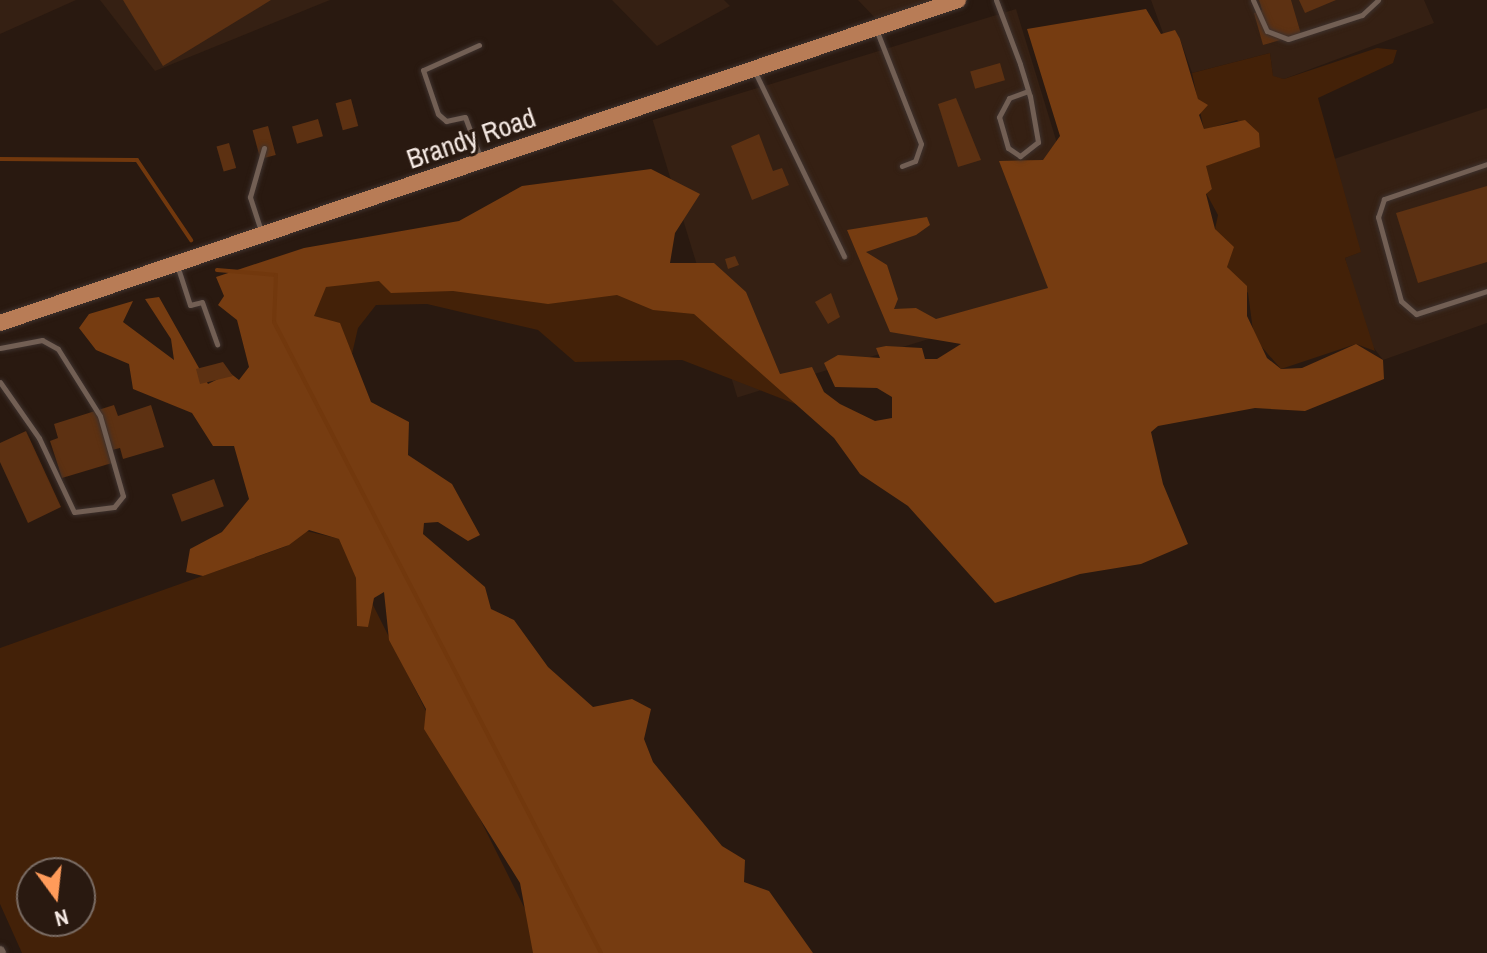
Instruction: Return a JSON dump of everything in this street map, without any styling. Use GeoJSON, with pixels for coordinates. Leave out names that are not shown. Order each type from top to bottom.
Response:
{"type":"FeatureCollection","features":[{"type":"Feature","properties":{"kind":"main road","name":"Brandy Road"},"geometry":{"type":"LineString","coordinates":[[0,323],[958,0]]}},
{"type":"Feature","properties":{"kind":"lane"},"geometry":{"type":"LineString","coordinates":[[996,0],[1028,91],[1038,142],[1020,156],[1008,148],[999,117],[1009,98],[1028,91]]}},
{"type":"Feature","properties":{"kind":"lane"},"geometry":{"type":"LineString","coordinates":[[1253,0],[1267,31],[1288,39],[1366,13],[1378,0]]}},
{"type":"Feature","properties":{"kind":"lane"},"geometry":{"type":"LineString","coordinates":[[876,28],[921,144],[915,161],[902,166]]}},
{"type":"Feature","properties":{"kind":"lane"},"geometry":{"type":"LineString","coordinates":[[479,45],[423,70],[438,114],[446,121],[465,117],[481,162]]}},
{"type":"Feature","properties":{"kind":"lane"},"geometry":{"type":"LineString","coordinates":[[754,69],[844,256]]}},
{"type":"Feature","properties":{"kind":"lane"},"geometry":{"type":"LineString","coordinates":[[262,235],[250,197],[264,148]]}},
{"type":"Feature","properties":{"kind":"lane"},"geometry":{"type":"LineString","coordinates":[[1487,164],[1384,199],[1378,217],[1401,301],[1416,314],[1487,291]]}},
{"type":"Feature","properties":{"kind":"lane"},"geometry":{"type":"LineString","coordinates":[[176,264],[190,305],[202,302],[217,344]]}},
{"type":"Feature","properties":{"kind":"lane"},"geometry":{"type":"LineString","coordinates":[[0,348],[42,340],[58,349],[100,416],[123,496],[114,507],[74,512],[39,438],[0,382]]}},
{"type":"Feature","properties":{"kind":"shaded area"},"geometry":{"type":"Polygon","coordinates":[[[0,0],[76,0],[0,34],[0,0]]]}},
{"type":"Feature","properties":{"kind":"shaded area"},"geometry":{"type":"Polygon","coordinates":[[[100,0],[330,0],[155,71],[100,0]]]}},
{"type":"Feature","properties":{"kind":"shaded area"},"geometry":{"type":"Polygon","coordinates":[[[612,0],[724,0],[730,6],[657,46],[612,0]]]}},
{"type":"Feature","properties":{"kind":"shaded area"},"geometry":{"type":"Polygon","coordinates":[[[858,0],[937,0],[877,20],[858,0]]]}},
{"type":"Feature","properties":{"kind":"shaded area"},"geometry":{"type":"Polygon","coordinates":[[[1151,0],[1424,0],[1434,23],[1284,79],[1273,77],[1270,53],[1192,73],[1180,39],[1163,33],[1151,0]]]}},
{"type":"Feature","properties":{"kind":"shaded area"},"geometry":{"type":"Polygon","coordinates":[[[1016,9],[1101,286],[737,397],[653,120],[1016,9]]]}},
{"type":"Feature","properties":{"kind":"shaded area"},"geometry":{"type":"Polygon","coordinates":[[[1146,9],[1161,34],[1175,30],[1180,39],[1198,99],[1208,105],[1199,115],[1204,129],[1245,120],[1259,133],[1260,147],[1206,166],[1212,189],[1206,194],[1215,229],[1234,247],[1227,267],[1247,286],[1247,316],[1267,358],[1281,369],[1302,368],[1356,344],[1383,360],[1384,379],[1305,411],[1255,408],[1158,426],[1151,432],[1163,484],[1188,544],[1141,564],[1080,574],[995,603],[908,506],[860,474],[834,438],[694,314],[653,310],[617,295],[548,304],[453,291],[391,293],[379,281],[326,287],[314,316],[340,323],[371,402],[409,422],[408,455],[452,484],[480,535],[468,541],[438,522],[424,523],[423,534],[485,587],[491,609],[514,620],[548,667],[593,707],[632,699],[651,709],[644,739],[653,762],[722,846],[745,860],[744,882],[769,891],[813,953],[533,953],[520,883],[424,729],[426,709],[389,640],[384,592],[374,598],[368,627],[357,626],[356,578],[339,539],[309,530],[289,545],[203,576],[186,572],[190,549],[222,532],[249,499],[234,446],[213,446],[192,413],[133,389],[129,364],[96,350],[79,328],[89,314],[133,301],[123,322],[174,360],[171,339],[145,299],[159,297],[208,384],[230,373],[239,380],[249,367],[237,320],[218,305],[224,296],[216,277],[304,248],[459,221],[522,186],[651,169],[700,194],[675,233],[670,263],[714,263],[746,292],[780,374],[812,367],[824,392],[840,404],[875,421],[892,418],[892,397],[877,388],[835,387],[824,363],[838,355],[880,358],[876,348],[886,346],[922,348],[925,359],[937,359],[961,344],[890,332],[847,230],[927,217],[930,225],[916,235],[866,252],[887,265],[898,299],[894,309],[916,308],[936,319],[1048,288],[999,161],[1043,160],[1060,136],[1027,29],[1146,9]]]}},
{"type":"Feature","properties":{"kind":"shaded area"},"geometry":{"type":"Polygon","coordinates":[[[1377,48],[1397,50],[1393,63],[1318,98],[1361,252],[1345,258],[1375,351],[1356,344],[1281,369],[1254,338],[1248,293],[1227,267],[1215,229],[1218,215],[1206,193],[1212,189],[1205,166],[1259,147],[1237,120],[1204,130],[1192,73],[1270,53],[1273,76],[1284,79],[1377,48]]]}},
{"type":"Feature","properties":{"kind":"shaded area"},"geometry":{"type":"Polygon","coordinates":[[[1487,108],[1487,323],[1383,360],[1367,339],[1345,258],[1360,252],[1334,159],[1487,108]]]}},
{"type":"Feature","properties":{"kind":"shaded area"},"geometry":{"type":"Polygon","coordinates":[[[354,278],[616,293],[697,312],[798,405],[682,360],[575,362],[538,330],[427,304],[376,305],[358,328],[352,354],[313,321],[313,302],[323,284],[354,278]]]}},
{"type":"Feature","properties":{"kind":"shaded area"},"geometry":{"type":"Polygon","coordinates":[[[302,530],[340,539],[547,953],[22,953],[0,904],[0,648],[287,546],[302,530]]]}},
{"type":"Feature","properties":{"kind":"building"},"geometry":{"type":"Polygon","coordinates":[[[123,0],[271,0],[163,66],[123,0]]]}},
{"type":"Feature","properties":{"kind":"building"},"geometry":{"type":"Polygon","coordinates":[[[1259,0],[1291,0],[1301,34],[1263,45],[1254,13],[1262,10],[1259,0]]]}},
{"type":"Feature","properties":{"kind":"building"},"geometry":{"type":"Polygon","coordinates":[[[1299,0],[1336,0],[1305,13],[1299,0]]]}},
{"type":"Feature","properties":{"kind":"building"},"geometry":{"type":"Polygon","coordinates":[[[1000,63],[1005,80],[975,89],[970,72],[1000,63]]]}},
{"type":"Feature","properties":{"kind":"building"},"geometry":{"type":"Polygon","coordinates":[[[956,98],[981,160],[958,167],[938,104],[956,98]]]}},
{"type":"Feature","properties":{"kind":"building"},"geometry":{"type":"Polygon","coordinates":[[[351,99],[358,126],[343,130],[336,103],[351,99]]]}},
{"type":"Feature","properties":{"kind":"building"},"geometry":{"type":"Polygon","coordinates":[[[318,119],[323,136],[297,144],[292,126],[318,119]]]}},
{"type":"Feature","properties":{"kind":"building"},"geometry":{"type":"Polygon","coordinates":[[[268,126],[276,155],[260,159],[253,130],[268,126]]]}},
{"type":"Feature","properties":{"kind":"building"},"geometry":{"type":"Polygon","coordinates":[[[759,134],[773,171],[782,168],[789,185],[752,200],[731,146],[759,134]]]}},
{"type":"Feature","properties":{"kind":"building"},"geometry":{"type":"Polygon","coordinates":[[[229,143],[236,168],[224,172],[217,147],[229,143]]]}},
{"type":"Feature","properties":{"kind":"building"},"geometry":{"type":"Polygon","coordinates":[[[1487,186],[1487,262],[1418,283],[1396,213],[1487,186]]]}},
{"type":"Feature","properties":{"kind":"building"},"geometry":{"type":"Polygon","coordinates":[[[735,256],[739,265],[728,269],[725,259],[735,256]]]}},
{"type":"Feature","properties":{"kind":"building"},"geometry":{"type":"Polygon","coordinates":[[[831,293],[840,317],[828,324],[815,302],[831,293]]]}},
{"type":"Feature","properties":{"kind":"building"},"geometry":{"type":"Polygon","coordinates":[[[223,362],[233,376],[200,384],[196,369],[223,362]]]}},
{"type":"Feature","properties":{"kind":"building"},"geometry":{"type":"Polygon","coordinates":[[[114,405],[118,416],[151,405],[164,447],[123,459],[120,448],[108,451],[112,463],[62,478],[50,441],[58,438],[54,424],[114,405]]]}},
{"type":"Feature","properties":{"kind":"building"},"geometry":{"type":"Polygon","coordinates":[[[26,431],[61,507],[28,523],[0,462],[0,443],[26,431]]]}},
{"type":"Feature","properties":{"kind":"building"},"geometry":{"type":"Polygon","coordinates":[[[214,479],[224,506],[182,522],[172,494],[214,479]]]}},
{"type":"Feature","properties":{"kind":"waterway"},"geometry":{"type":"LineString","coordinates":[[0,159],[137,160],[191,240]]}},
{"type":"Feature","properties":{"kind":"waterway"},"geometry":{"type":"LineString","coordinates":[[217,270],[276,275],[274,322],[601,953]]}}]}
